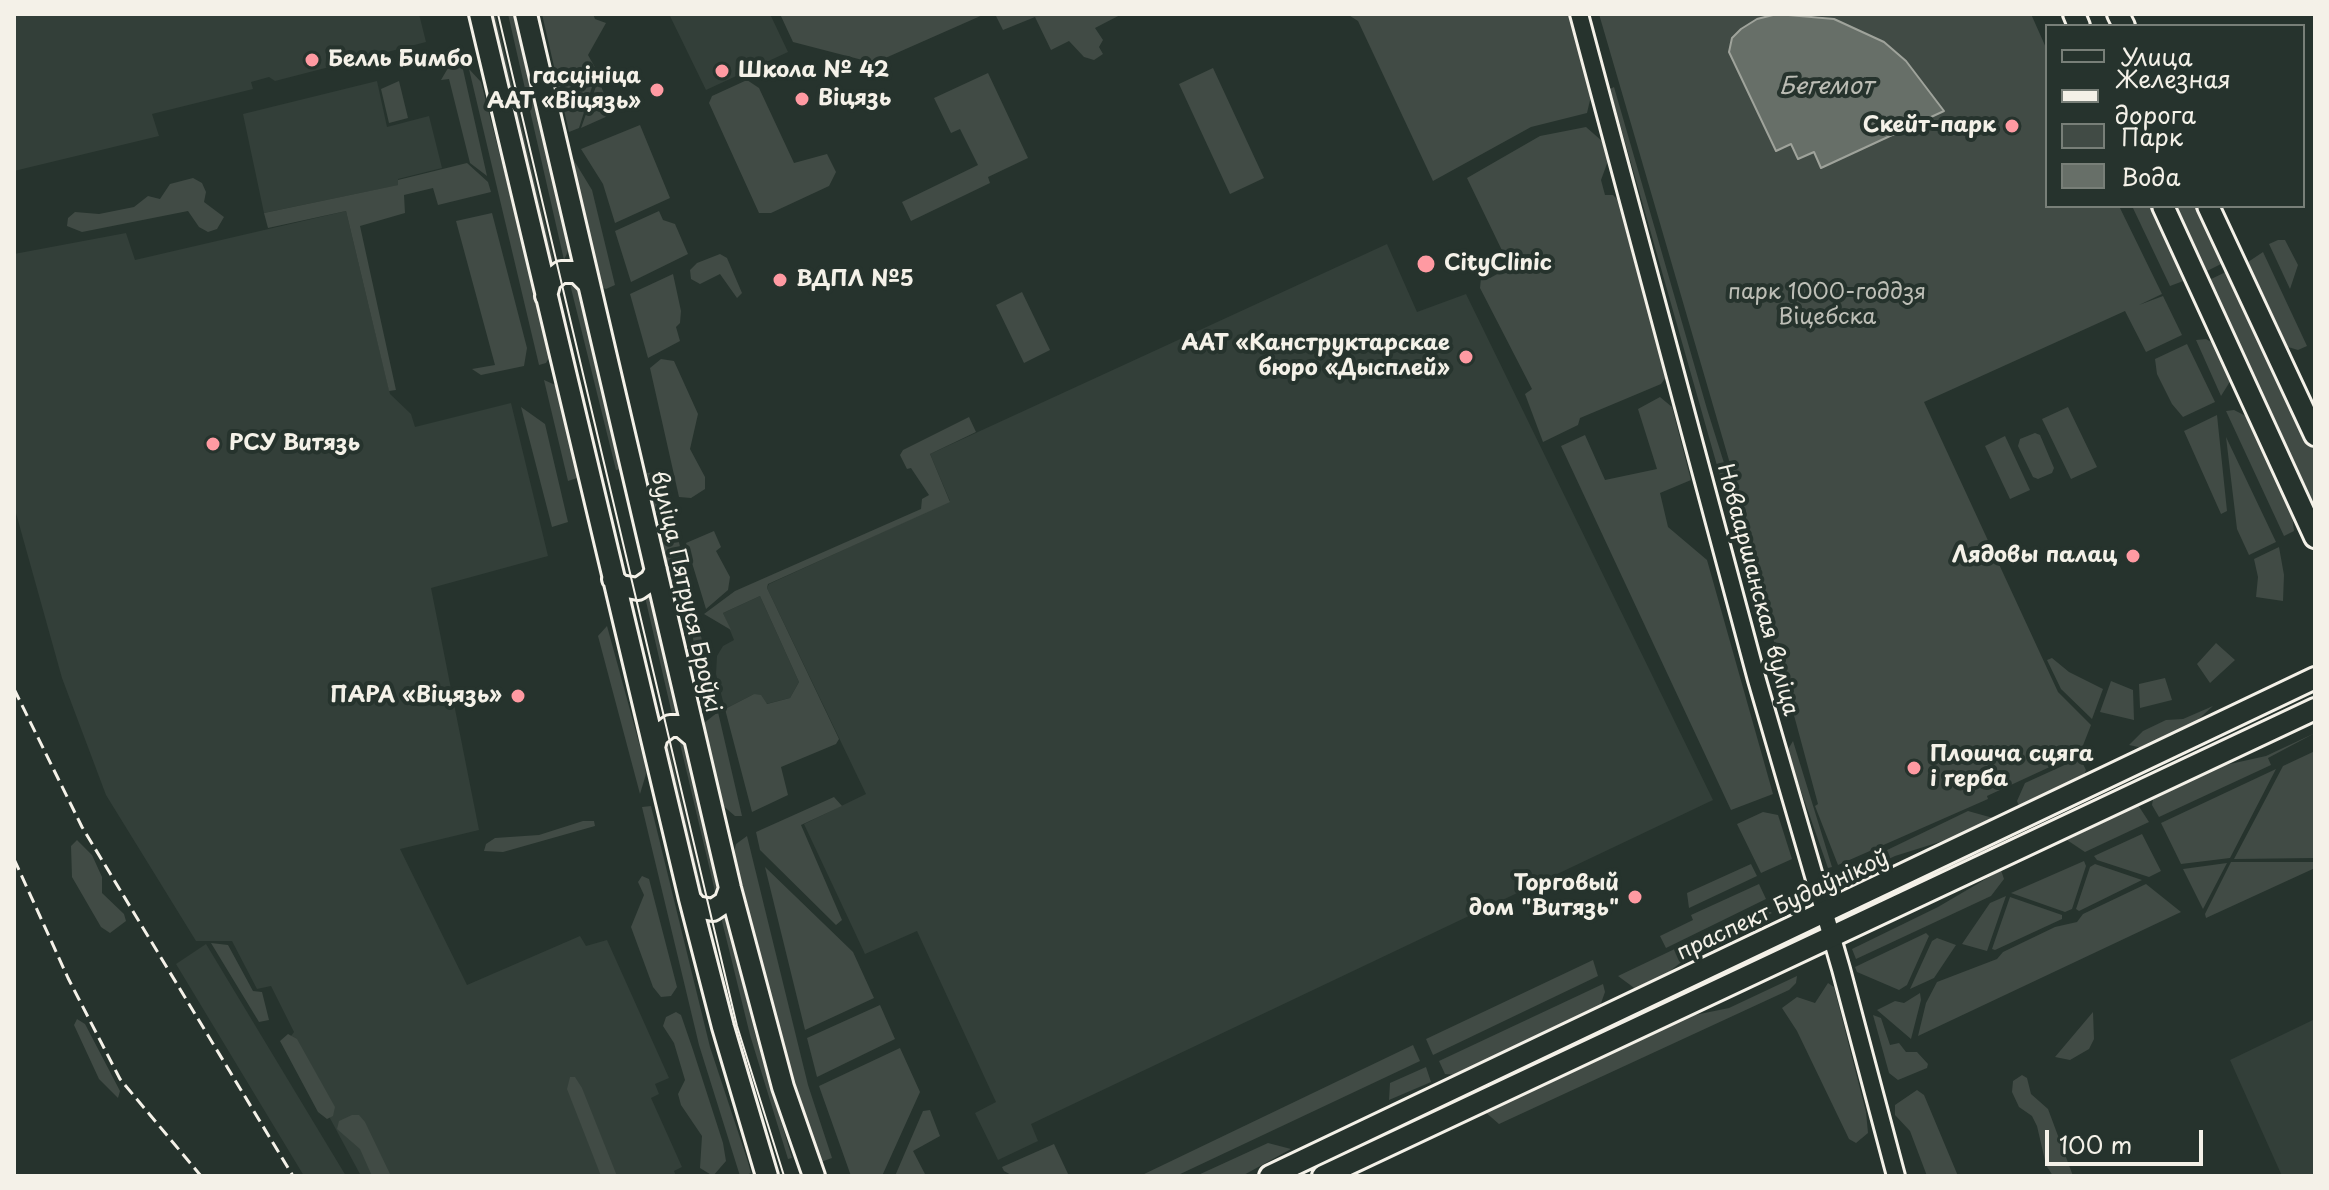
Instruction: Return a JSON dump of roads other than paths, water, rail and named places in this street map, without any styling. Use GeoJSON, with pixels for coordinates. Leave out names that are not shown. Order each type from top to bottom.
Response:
{"type":"FeatureCollection","features":[{"type":"Feature","properties":{"kind":"main road"},"geometry":{"type":"LineString","coordinates":[[480,14],[690,899],[723,1027],[767,1176]]}},
{"type":"Feature","properties":{"kind":"main road","name":"вуліца Пятруся Броўкі"},"geometry":{"type":"LineString","coordinates":[[526,14],[730,888],[783,1087],[814,1176]]}},
{"type":"Feature","properties":{"kind":"main road"},"geometry":{"type":"LineString","coordinates":[[2164,208],[2315,537]]}},
{"type":"Feature","properties":{"kind":"main road"},"geometry":{"type":"LineString","coordinates":[[2209,208],[2315,435]]}},
{"type":"Feature","properties":{"kind":"main road"},"geometry":{"type":"LineString","coordinates":[[538,257],[550,265],[560,266],[575,257],[580,246]]}},
{"type":"Feature","properties":{"kind":"main road"},"geometry":{"type":"LineString","coordinates":[[546,296],[550,281],[561,272],[577,272],[589,284]]}},
{"type":"Feature","properties":{"kind":"main road"},"geometry":{"type":"LineString","coordinates":[[613,579],[621,586],[638,589],[647,584],[656,570]]}},
{"type":"Feature","properties":{"kind":"main road","name":"праспект Будаўнікоў"},"geometry":{"type":"LineString","coordinates":[[1270,1176],[2315,678]]}},
{"type":"Feature","properties":{"kind":"main road"},"geometry":{"type":"LineString","coordinates":[[1331,1172],[1832,939],[2315,709]]}},
{"type":"Feature","properties":{"kind":"main road"},"geometry":{"type":"LineString","coordinates":[[654,747],[660,732],[670,726],[681,726],[694,737]]}},
{"type":"Feature","properties":{"kind":"main road"},"geometry":{"type":"LineString","coordinates":[[690,899],[702,909],[713,910],[725,902],[730,888]]}},
{"type":"Feature","properties":{"kind":"street","name":"Новааршанская вуліца"},"geometry":{"type":"LineString","coordinates":[[1579,14],[1896,1176]]}},
{"type":"Feature","properties":{"kind":"street"},"geometry":{"type":"LineString","coordinates":[[1623,1008],[1633,1031]]}},
{"type":"Feature","properties":{"kind":"street"},"geometry":{"type":"LineString","coordinates":[[1444,1094],[1453,1114]]}},
{"type":"Feature","properties":{"kind":"street"},"geometry":{"type":"LineString","coordinates":[[1331,1147],[1331,1172]]}},
{"type":"Feature","properties":{"kind":"water","name":"Бегемот"},"geometry":{"type":"Polygon","coordinates":[[[1777,14],[1834,19],[1884,42],[1906,61],[1944,111],[1821,168],[1814,152],[1798,159],[1791,144],[1776,151],[1729,52],[1732,38],[1741,29],[1757,19],[1777,14]]]}},
{"type":"Feature","properties":{"kind":"tram line"},"geometry":{"type":"LineString","coordinates":[[498,14],[737,1026],[784,1176]]}},
{"type":"Feature","properties":{"kind":"railway"},"geometry":{"type":"LineString","coordinates":[[14,689],[82,827],[293,1176]]}},
{"type":"Feature","properties":{"kind":"railway"},"geometry":{"type":"LineString","coordinates":[[14,859],[68,978],[120,1079],[201,1176]]}},
{"type":"Feature","properties":{"kind":"place","name":"Белль Бимбо"},"geometry":{"type":"Point","coordinates":[312,60]}},
{"type":"Feature","properties":{"kind":"place","name":"Школа № 42"},"geometry":{"type":"Point","coordinates":[722,71]}},
{"type":"Feature","properties":{"kind":"place","name":"гасцініца ААТ «Віцязь»"},"geometry":{"type":"Point","coordinates":[657,90]}},
{"type":"Feature","properties":{"kind":"place","name":"Віцязь"},"geometry":{"type":"Point","coordinates":[802,99]}},
{"type":"Feature","properties":{"kind":"place","name":"Скейт-парк"},"geometry":{"type":"Point","coordinates":[2012,126]}},
{"type":"Feature","properties":{"kind":"place","name":"CityClinic"},"geometry":{"type":"Point","coordinates":[1426,264]}},
{"type":"Feature","properties":{"kind":"place","name":"ВДПЛ №5"},"geometry":{"type":"Point","coordinates":[780,280]}},
{"type":"Feature","properties":{"kind":"place","name":"ААТ «Канструктарскае бюро «Дысплей»"},"geometry":{"type":"Point","coordinates":[1466,357]}},
{"type":"Feature","properties":{"kind":"place","name":"РСУ Витязь"},"geometry":{"type":"Point","coordinates":[213,444]}},
{"type":"Feature","properties":{"kind":"place","name":"Лядовы палац"},"geometry":{"type":"Point","coordinates":[2133,556]}},
{"type":"Feature","properties":{"kind":"place","name":"ПАРА «Віцязь»"},"geometry":{"type":"Point","coordinates":[518,696]}},
{"type":"Feature","properties":{"kind":"place","name":"Плошча сцяга і герба"},"geometry":{"type":"Point","coordinates":[1914,768]}},
{"type":"Feature","properties":{"kind":"place","name":"Торговый дом \"Витязь\""},"geometry":{"type":"Point","coordinates":[1635,897]}},
{"type":"Feature","properties":{"kind":"park label","name":"парк 1000-годдзя Віцебска"},"geometry":{"type":"Point","coordinates":[1827,306]}}]}
